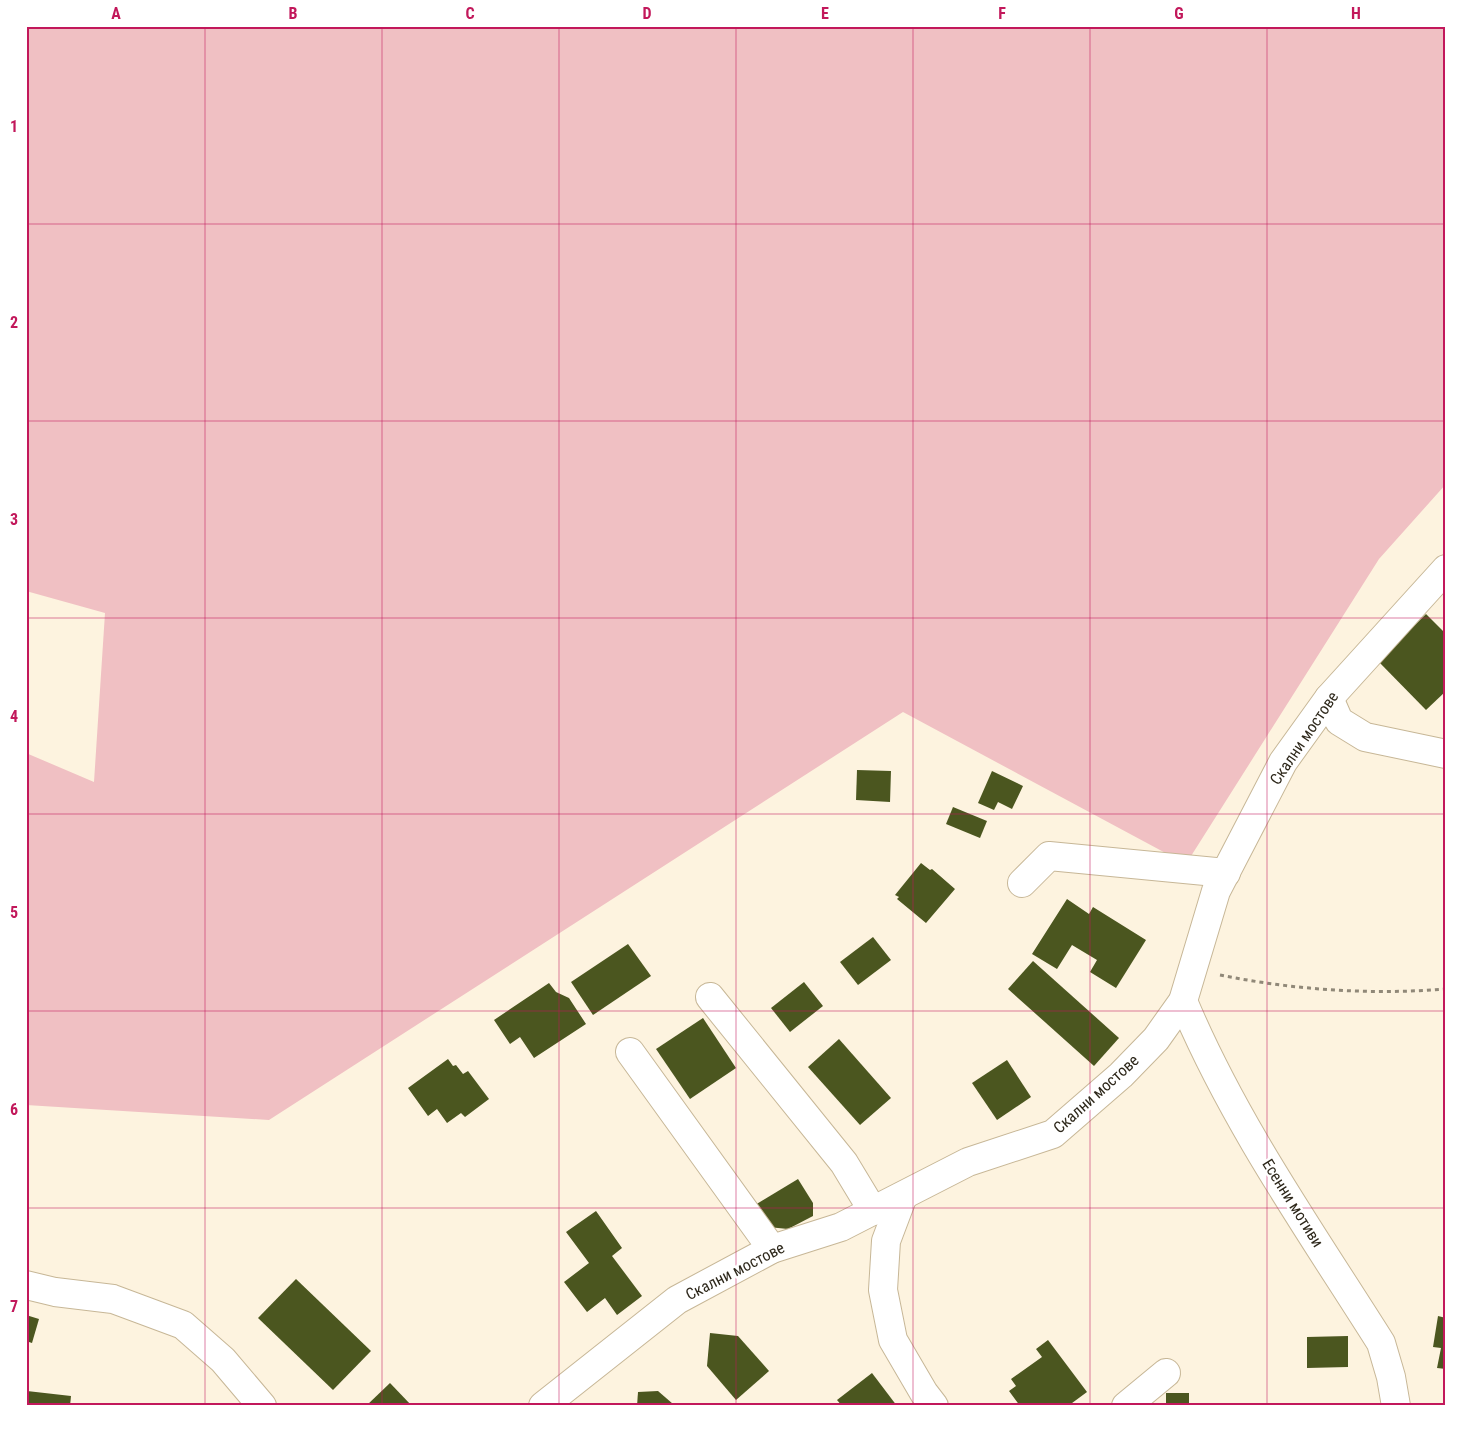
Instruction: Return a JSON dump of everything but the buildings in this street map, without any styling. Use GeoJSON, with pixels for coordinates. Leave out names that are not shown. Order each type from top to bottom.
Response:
{"type":"FeatureCollection","features":[{"type":"Feature","properties":{"kind":"street","name":"Скални мостове"},"geometry":{"type":"LineString","coordinates":[[542,1406],[677,1300],[772,1249],[842,1227],[968,1162],[1053,1134],[1121,1075],[1156,1038],[1183,1001],[1216,891],[1283,762],[1329,698],[1446,569]]}},
{"type":"Feature","properties":{"kind":"street"},"geometry":{"type":"LineString","coordinates":[[1329,698],[1339,721],[1365,737],[1446,754]]}},
{"type":"Feature","properties":{"kind":"street"},"geometry":{"type":"LineString","coordinates":[[1022,883],[1049,856],[1226,873]]}},
{"type":"Feature","properties":{"kind":"street"},"geometry":{"type":"LineString","coordinates":[[710,997],[844,1163],[873,1211]]}},
{"type":"Feature","properties":{"kind":"street","name":"Есенни мотиви"},"geometry":{"type":"LineString","coordinates":[[1183,1001],[1209,1060],[1258,1149],[1381,1344],[1391,1378],[1396,1406]]}},
{"type":"Feature","properties":{"kind":"street"},"geometry":{"type":"LineString","coordinates":[[630,1052],[772,1249]]}},
{"type":"Feature","properties":{"kind":"street"},"geometry":{"type":"LineString","coordinates":[[903,1196],[886,1241],[883,1290],[893,1340],[924,1393],[934,1406]]}},
{"type":"Feature","properties":{"kind":"street"},"geometry":{"type":"LineString","coordinates":[[26,1285],[55,1292],[113,1299],[183,1325],[223,1360],[262,1406]]}},
{"type":"Feature","properties":{"kind":"street"},"geometry":{"type":"LineString","coordinates":[[1126,1406],[1166,1373]]}},
{"type":"Feature","properties":{"kind":"path"},"geometry":{"type":"LineString","coordinates":[[1192,969],[1259,983],[1345,991],[1446,989]]}},
{"type":"Feature","properties":{"kind":"shaded area"},"geometry":{"type":"Polygon","coordinates":[[[26,26],[1446,26],[1446,484],[1379,559],[1186,864],[903,712],[269,1120],[26,1105],[26,753],[94,782],[105,613],[26,591],[26,26]]]}}]}
